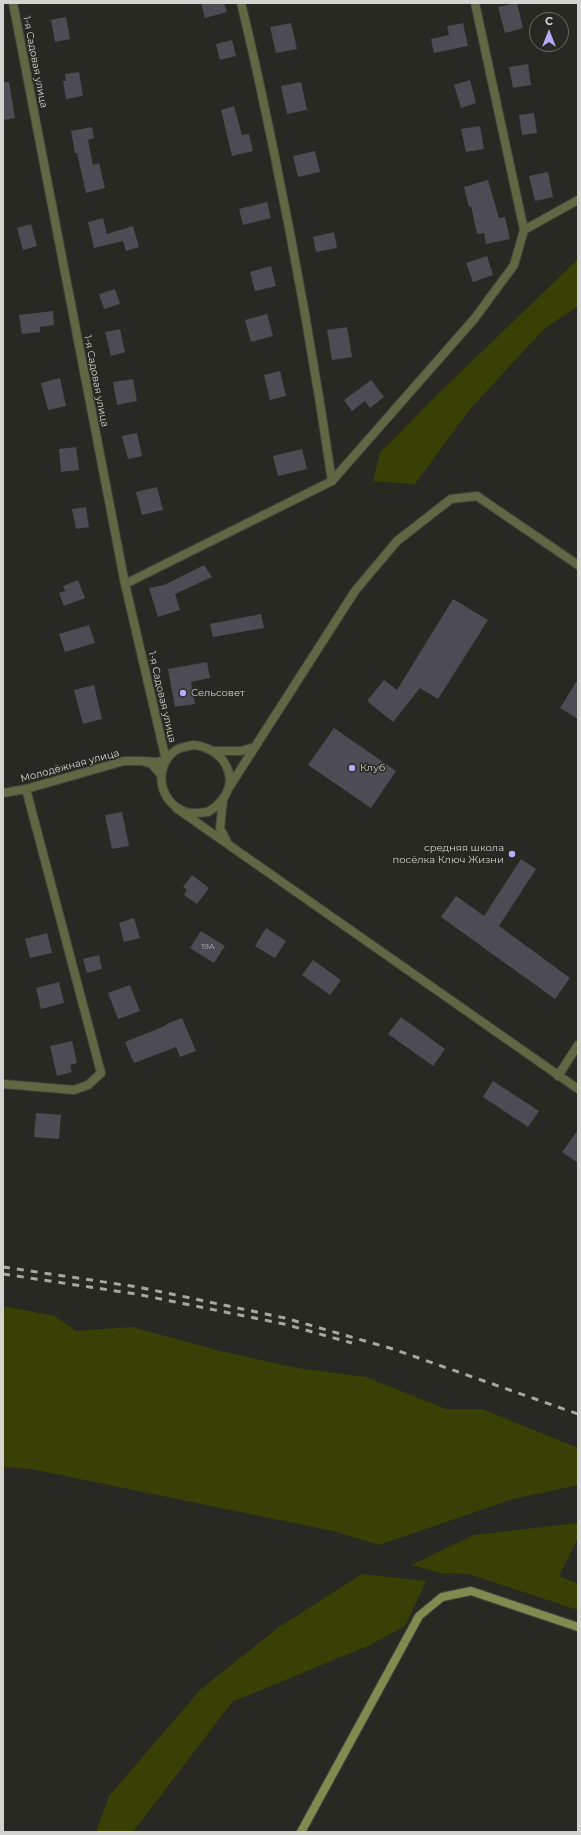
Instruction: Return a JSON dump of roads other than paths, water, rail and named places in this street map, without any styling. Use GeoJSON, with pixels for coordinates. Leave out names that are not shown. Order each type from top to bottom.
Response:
{"type":"FeatureCollection","features":[{"type":"Feature","properties":{"kind":"street","name":"1-я Садовая улица"},"geometry":{"type":"LineString","coordinates":[[13,3],[125,584],[166,760]]}},
{"type":"Feature","properties":{"kind":"street"},"geometry":{"type":"LineString","coordinates":[[241,3],[252,47],[285,208],[317,382],[332,481]]}},
{"type":"Feature","properties":{"kind":"street"},"geometry":{"type":"LineString","coordinates":[[125,584],[332,481],[475,318],[514,265],[524,230],[475,3]]}},
{"type":"Feature","properties":{"kind":"street"},"geometry":{"type":"LineString","coordinates":[[524,230],[578,200]]}},
{"type":"Feature","properties":{"kind":"street"},"geometry":{"type":"LineString","coordinates":[[227,843],[220,828],[223,799],[228,789],[355,591],[397,541],[451,499],[477,496],[578,565]]}},
{"type":"Feature","properties":{"kind":"street"},"geometry":{"type":"LineString","coordinates":[[228,789],[228,770],[223,759],[214,751],[203,746],[194,745],[176,751],[166,760],[161,775],[164,793],[170,803],[176,808],[578,1089]]}},
{"type":"Feature","properties":{"kind":"street"},"geometry":{"type":"LineString","coordinates":[[214,751],[241,751],[255,747]]}},
{"type":"Feature","properties":{"kind":"street","name":"Молодёжная улица"},"geometry":{"type":"LineString","coordinates":[[3,793],[26,789],[124,761],[157,762],[166,760]]}},
{"type":"Feature","properties":{"kind":"street"},"geometry":{"type":"LineString","coordinates":[[141,761],[152,764],[161,775]]}},
{"type":"Feature","properties":{"kind":"street"},"geometry":{"type":"LineString","coordinates":[[3,1084],[74,1090],[88,1085],[101,1072],[26,789]]}},
{"type":"Feature","properties":{"kind":"street"},"geometry":{"type":"LineString","coordinates":[[176,808],[187,812],[208,812],[223,799]]}},
{"type":"Feature","properties":{"kind":"street"},"geometry":{"type":"LineString","coordinates":[[558,1076],[578,1046]]}},
{"type":"Feature","properties":{"kind":"street"},"geometry":{"type":"LineString","coordinates":[[301,1832],[419,1616],[442,1597],[471,1591],[578,1627]]}},
{"type":"Feature","properties":{"kind":"railway"},"geometry":{"type":"LineString","coordinates":[[3,1267],[138,1287],[285,1318],[393,1349],[578,1414]]}},
{"type":"Feature","properties":{"kind":"railway"},"geometry":{"type":"LineString","coordinates":[[3,1274],[136,1294],[284,1324],[352,1343]]}},
{"type":"Feature","properties":{"kind":"place","name":"Сельсовет"},"geometry":{"type":"Point","coordinates":[183,693]}},
{"type":"Feature","properties":{"kind":"place","name":"Клуб"},"geometry":{"type":"Point","coordinates":[352,768]}},
{"type":"Feature","properties":{"kind":"place","name":"средняя школа посёлка Ключ Жизни"},"geometry":{"type":"Point","coordinates":[512,854]}}]}
